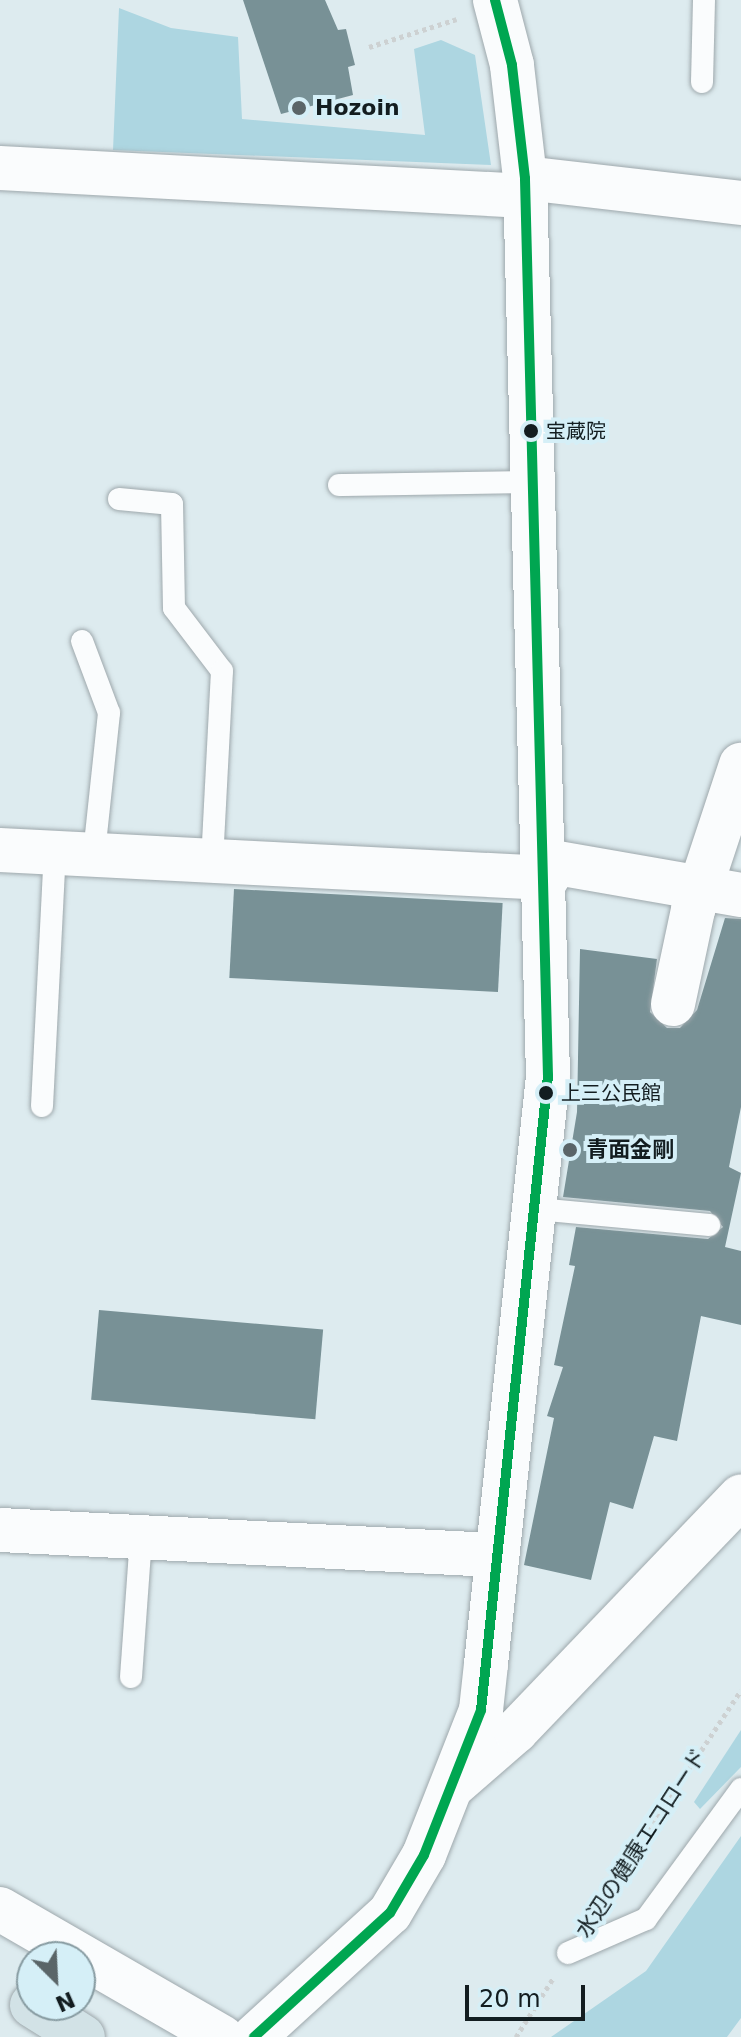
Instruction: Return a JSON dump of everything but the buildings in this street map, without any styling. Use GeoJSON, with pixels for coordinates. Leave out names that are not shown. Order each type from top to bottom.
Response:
{"type":"FeatureCollection","features":[{"type":"Feature","properties":{"kind":"highway"},"geometry":{"type":"LineString","coordinates":[[58,2021],[83,2037]]}},
{"type":"Feature","properties":{"kind":"street"},"geometry":{"type":"LineString","coordinates":[[254,2037],[390,1913],[450,1788],[481,1710],[537,1209],[548,1076],[547,870],[525,187],[512,65],[496,4]]}},
{"type":"Feature","properties":{"kind":"street"},"geometry":{"type":"LineString","coordinates":[[0,168],[525,187],[741,203]]}},
{"type":"Feature","properties":{"kind":"street"},"geometry":{"type":"LineString","coordinates":[[673,1004],[721,890],[741,765]]}},
{"type":"Feature","properties":{"kind":"street"},"geometry":{"type":"LineString","coordinates":[[0,850],[212,862],[547,870],[721,890]]}},
{"type":"Feature","properties":{"kind":"street"},"geometry":{"type":"LineString","coordinates":[[450,1788],[516,1731],[741,1496]]}},
{"type":"Feature","properties":{"kind":"street"},"geometry":{"type":"LineString","coordinates":[[0,1530],[497,1555]]}},
{"type":"Feature","properties":{"kind":"street"},"geometry":{"type":"LineString","coordinates":[[0,1909],[222,2037]]}},
{"type":"Feature","properties":{"kind":"lane"},"geometry":{"type":"LineString","coordinates":[[702,82],[704,0]]}},
{"type":"Feature","properties":{"kind":"lane"},"geometry":{"type":"LineString","coordinates":[[339,485],[533,482]]}},
{"type":"Feature","properties":{"kind":"lane"},"geometry":{"type":"LineString","coordinates":[[119,499],[172,504],[174,608],[222,671],[212,862]]}},
{"type":"Feature","properties":{"kind":"lane"},"geometry":{"type":"LineString","coordinates":[[42,1106],[74,853],[109,713],[82,641]]}},
{"type":"Feature","properties":{"kind":"lane"},"geometry":{"type":"LineString","coordinates":[[537,1209],[709,1225]]}},
{"type":"Feature","properties":{"kind":"lane"},"geometry":{"type":"LineString","coordinates":[[131,1677],[141,1538]]}},
{"type":"Feature","properties":{"kind":"lane"},"geometry":{"type":"LineString","coordinates":[[568,1953],[646,1919],[741,1789]]}},
{"type":"Feature","properties":{"kind":"path"},"geometry":{"type":"LineString","coordinates":[[369,47],[496,4]]}},
{"type":"Feature","properties":{"kind":"path","name":"水辺の健康エコロード"},"geometry":{"type":"LineString","coordinates":[[516,2037],[741,1690]]}},
{"type":"Feature","properties":{"kind":"shaded area"},"geometry":{"type":"Polygon","coordinates":[[[119,8],[171,28],[238,37],[242,119],[425,135],[414,49],[441,40],[475,55],[491,165],[113,150],[119,8]]]}},
{"type":"Feature","properties":{"kind":"shaded area"},"geometry":{"type":"Polygon","coordinates":[[[741,1730],[741,1767],[700,1809],[694,1802],[741,1730]]]}},
{"type":"Feature","properties":{"kind":"shaded area"},"geometry":{"type":"Polygon","coordinates":[[[741,1836],[741,2018],[727,2037],[551,2037],[646,1971],[741,1836]]]}},
{"type":"Feature","properties":{"kind":"transit line"},"geometry":{"type":"LineString","coordinates":[[254,2037],[390,1913],[424,1855],[481,1710],[548,1076],[525,178],[512,65],[495,0]]}},
{"type":"Feature","properties":{"kind":"place","name":"Hozoin"},"geometry":{"type":"Point","coordinates":[299,108]}},
{"type":"Feature","properties":{"kind":"place","name":"宝蔵院"},"geometry":{"type":"Point","coordinates":[531,431]}},
{"type":"Feature","properties":{"kind":"place","name":"上三公民館"},"geometry":{"type":"Point","coordinates":[546,1093]}},
{"type":"Feature","properties":{"kind":"place","name":"青面金剛"},"geometry":{"type":"Point","coordinates":[570,1150]}}]}
